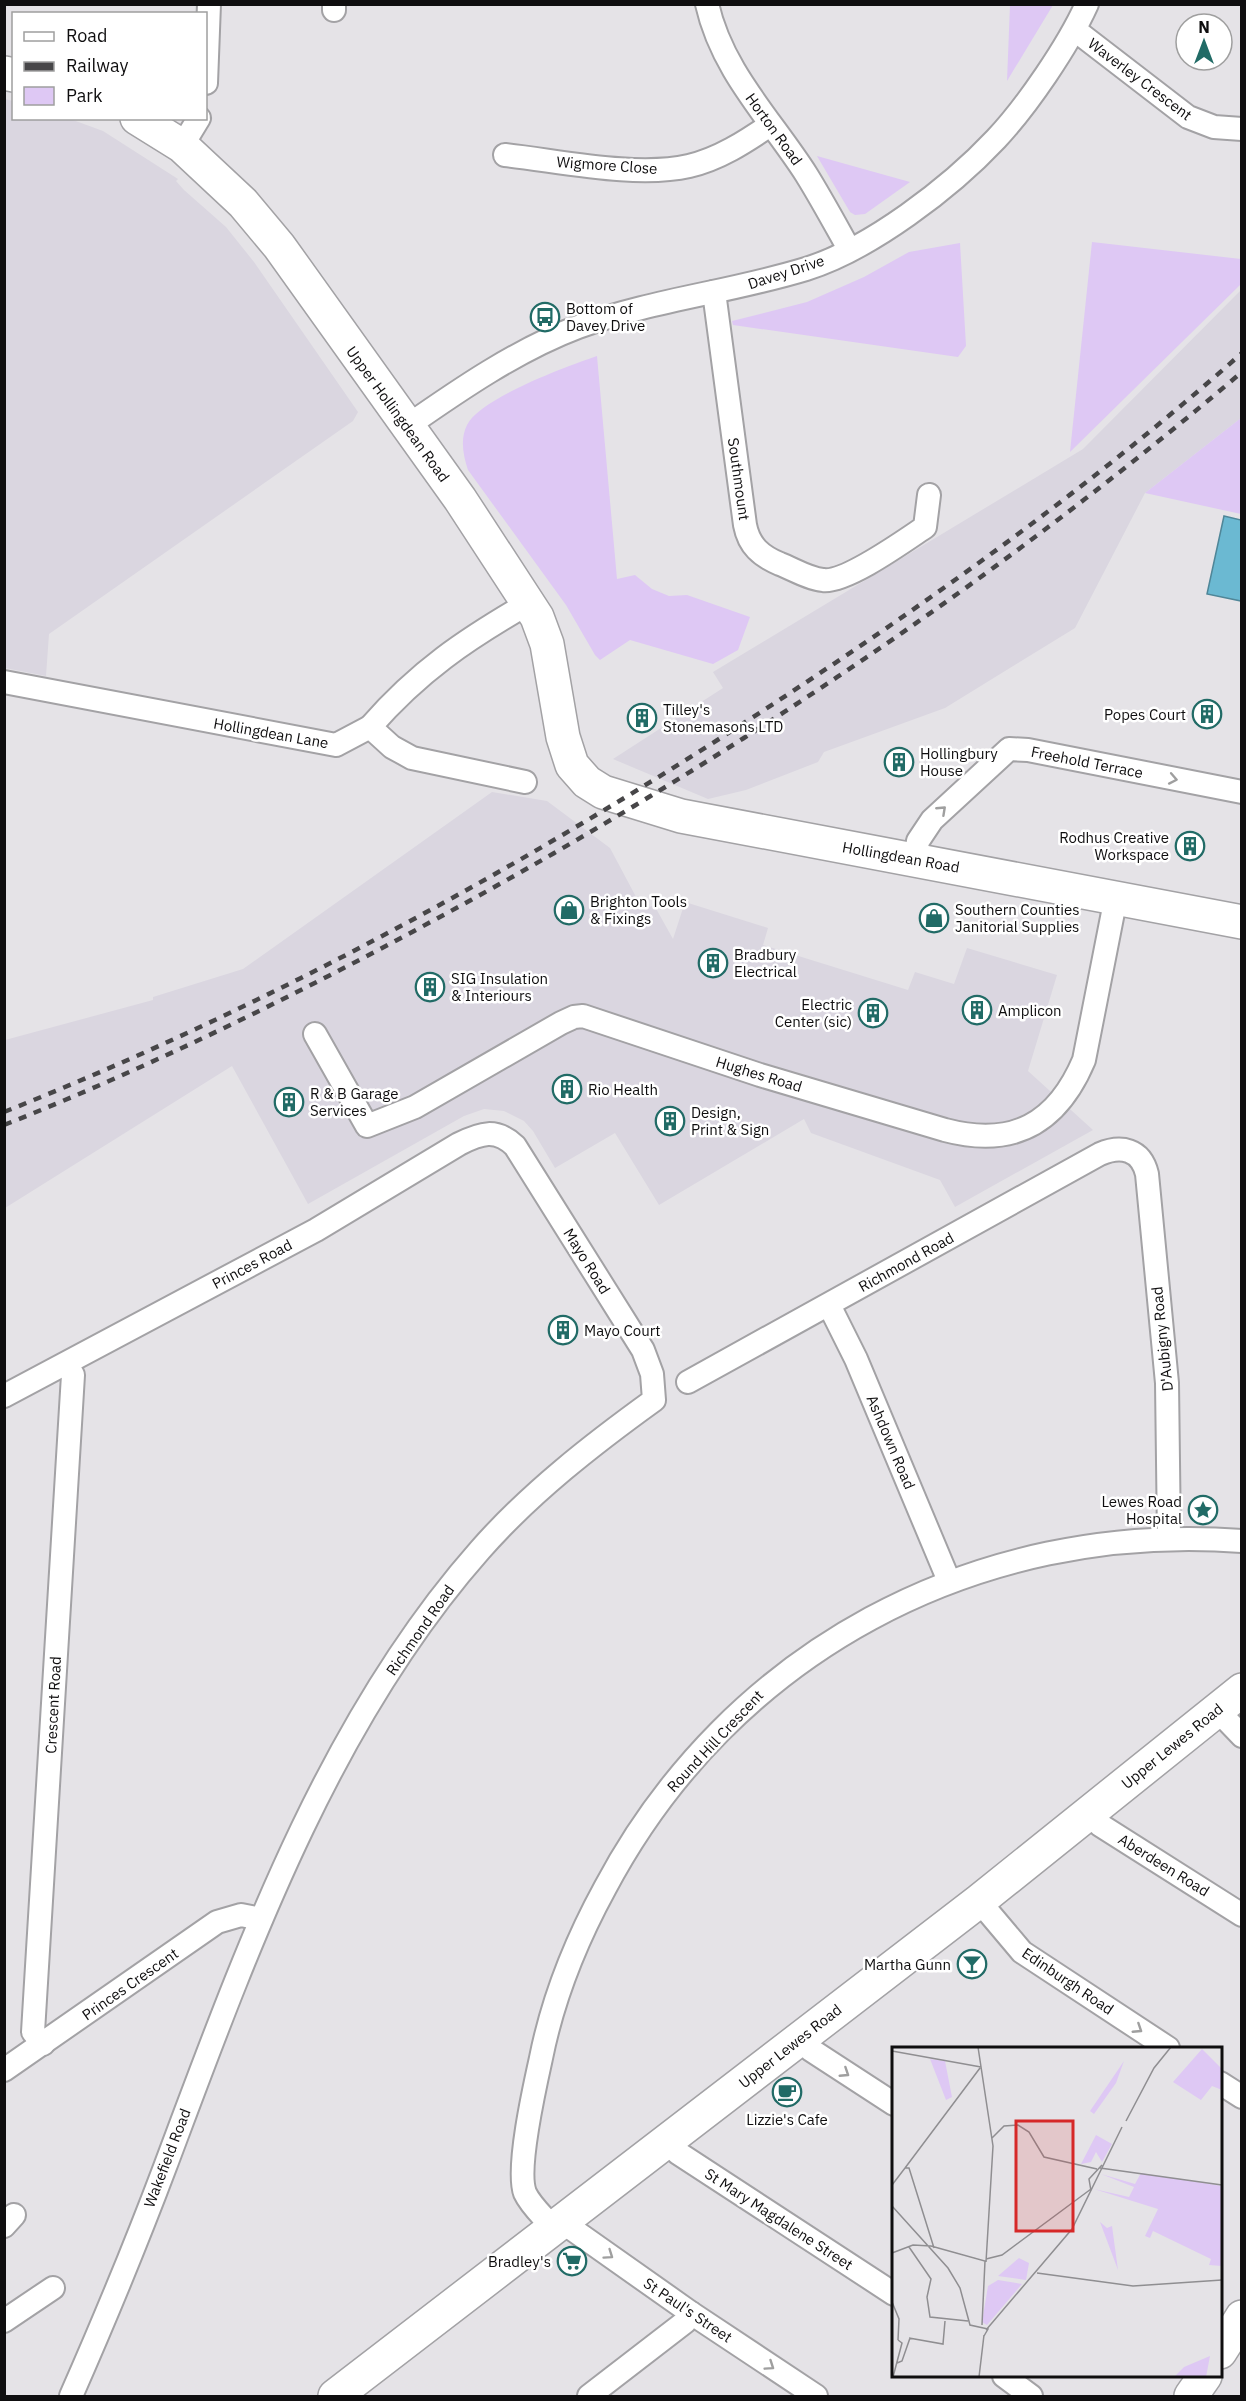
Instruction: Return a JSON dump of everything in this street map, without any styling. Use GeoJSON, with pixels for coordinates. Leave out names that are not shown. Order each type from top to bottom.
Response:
{"type":"FeatureCollection","features":[{"type":"Feature","properties":{"kind":"street"},"geometry":{"type":"LineString","coordinates":[[207,57],[209,4]]}},
{"type":"Feature","properties":{"kind":"street","name":"Horton Road"},"geometry":{"type":"LineString","coordinates":[[707,4],[718,39],[729,61],[770,125],[805,173],[849,249]]}},
{"type":"Feature","properties":{"kind":"street","name":"Davey Drive"},"geometry":{"type":"LineString","coordinates":[[406,427],[443,401],[503,365],[576,328],[610,316],[810,268],[884,231],[912,211],[996,139],[1075,30],[1087,4]]}},
{"type":"Feature","properties":{"kind":"street","name":"Waverley Crescent"},"geometry":{"type":"LineString","coordinates":[[1075,30],[1188,117],[1214,127],[1242,129]]}},
{"type":"Feature","properties":{"kind":"street","name":"Upper Hollingdean Road"},"geometry":{"type":"LineString","coordinates":[[145,120],[190,132],[243,203],[279,246],[406,427],[460,499],[529,603],[547,644],[563,737],[572,765]]}},
{"type":"Feature","properties":{"kind":"street","name":"Wigmore Close"},"geometry":{"type":"LineString","coordinates":[[505,155],[640,170],[687,167],[738,147],[770,125]]}},
{"type":"Feature","properties":{"kind":"street","name":"Southmount"},"geometry":{"type":"LineString","coordinates":[[714,292],[746,530],[758,552],[818,579],[842,578],[925,527],[929,495]]}},
{"type":"Feature","properties":{"kind":"street"},"geometry":{"type":"LineString","coordinates":[[525,782],[412,758],[392,747],[370,727],[401,692],[442,658],[480,631],[529,603]]}},
{"type":"Feature","properties":{"kind":"street","name":"Hollingdean Lane"},"geometry":{"type":"LineString","coordinates":[[4,682],[336,745],[370,727]]}},
{"type":"Feature","properties":{"kind":"street","name":"Freehold Terrace"},"geometry":{"type":"LineString","coordinates":[[915,860],[918,841],[932,819],[1009,749],[1028,750],[1242,792]]}},
{"type":"Feature","properties":{"kind":"street","name":"Hollingdean Road"},"geometry":{"type":"LineString","coordinates":[[572,765],[587,782],[603,792],[653,809],[1242,922]]}},
{"type":"Feature","properties":{"kind":"street","name":"Hughes Road"},"geometry":{"type":"LineString","coordinates":[[315,1034],[367,1126],[415,1107],[561,1023],[583,1016],[760,1075],[945,1130],[971,1137],[1001,1136],[1022,1130],[1042,1119],[1062,1101],[1075,1082],[1086,1050],[1116,897]]}},
{"type":"Feature","properties":{"kind":"street","name":"Princes Road"},"geometry":{"type":"LineString","coordinates":[[4,1396],[67,1365],[316,1230],[459,1144],[480,1134],[497,1133]]}},
{"type":"Feature","properties":{"kind":"street","name":"Mayo Road"},"geometry":{"type":"LineString","coordinates":[[497,1133],[515,1146],[642,1350],[652,1374],[654,1400]]}},
{"type":"Feature","properties":{"kind":"street","name":"Richmond Road"},"geometry":{"type":"LineString","coordinates":[[688,1382],[1100,1154],[1111,1149],[1126,1149]]}},
{"type":"Feature","properties":{"kind":"street","name":"D'Aubigny Road"},"geometry":{"type":"LineString","coordinates":[[1126,1149],[1140,1158],[1147,1174],[1168,1395],[1169,1539]]}},
{"type":"Feature","properties":{"kind":"street","name":"Ashdown Road"},"geometry":{"type":"LineString","coordinates":[[829,1305],[856,1359],[949,1581]]}},
{"type":"Feature","properties":{"kind":"street","name":"Crescent Road"},"geometry":{"type":"LineString","coordinates":[[43,2044],[33,2032],[73,1375],[67,1365]]}},
{"type":"Feature","properties":{"kind":"street","name":"Richmond Road"},"geometry":{"type":"LineString","coordinates":[[261,1919],[329,1778],[369,1703],[436,1604],[481,1549],[516,1513],[579,1458],[654,1400]]}},
{"type":"Feature","properties":{"kind":"street","name":"Round Hill Crescent"},"geometry":{"type":"LineString","coordinates":[[559,2223],[534,2207],[524,2188],[527,2139],[536,2080],[555,2004],[575,1949],[632,1840],[694,1759],[747,1704],[781,1675],[832,1639],[877,1613],[949,1581],[1052,1552],[1127,1541],[1169,1539],[1242,1541]]}},
{"type":"Feature","properties":{"kind":"street"},"geometry":{"type":"LineString","coordinates":[[1229,1700],[1242,1736]]}},
{"type":"Feature","properties":{"kind":"street","name":"Upper Lewes Road"},"geometry":{"type":"LineString","coordinates":[[335,2397],[979,1901],[1229,1700]]}},
{"type":"Feature","properties":{"kind":"street","name":"Aberdeen Road"},"geometry":{"type":"LineString","coordinates":[[1088,1814],[1100,1825],[1242,1915]]}},
{"type":"Feature","properties":{"kind":"street","name":"Edinburgh Road"},"geometry":{"type":"LineString","coordinates":[[979,1901],[1022,1952],[1165,2047]]}},
{"type":"Feature","properties":{"kind":"street","name":"Princes Crescent"},"geometry":{"type":"LineString","coordinates":[[4,2070],[217,1922],[241,1915],[261,1919]]}},
{"type":"Feature","properties":{"kind":"street","name":"Wakefield Road"},"geometry":{"type":"LineString","coordinates":[[71,2397],[146,2215],[261,1919]]}},
{"type":"Feature","properties":{"kind":"street"},"geometry":{"type":"LineString","coordinates":[[800,2038],[812,2050],[892,2103]]}},
{"type":"Feature","properties":{"kind":"street"},"geometry":{"type":"LineString","coordinates":[[1222,2085],[1242,2097]]}},
{"type":"Feature","properties":{"kind":"street","name":"St Mary Magdalene Street"},"geometry":{"type":"LineString","coordinates":[[667,2142],[678,2153],[892,2293]]}},
{"type":"Feature","properties":{"kind":"street","name":"St Paul's Street"},"geometry":{"type":"LineString","coordinates":[[559,2223],[572,2229],[816,2397]]}},
{"type":"Feature","properties":{"kind":"street"},"geometry":{"type":"LineString","coordinates":[[4,2321],[53,2288]]}},
{"type":"Feature","properties":{"kind":"street"},"geometry":{"type":"LineString","coordinates":[[589,2397],[685,2322],[691,2313]]}},
{"type":"Feature","properties":{"kind":"street"},"geometry":{"type":"LineString","coordinates":[[1222,2316],[1241,2318],[1222,2350]]}},
{"type":"Feature","properties":{"kind":"street"},"geometry":{"type":"LineString","coordinates":[[1005,2377],[1031,2397]]}},
{"type":"Feature","properties":{"kind":"street"},"geometry":{"type":"LineString","coordinates":[[1191,2397],[1204,2377]]}},
{"type":"Feature","properties":{"kind":"shaded area"},"geometry":{"type":"Polygon","coordinates":[[[5,99],[12,101],[12,120],[73,120],[103,131],[178,179],[176,181],[184,190],[226,227],[254,262],[358,412],[353,421],[49,634],[46,676],[5,668],[5,99]]]}},
{"type":"Feature","properties":{"kind":"shaded area"},"geometry":{"type":"Polygon","coordinates":[[[1241,290],[1241,418],[1145,493],[1075,628],[945,708],[824,752],[818,762],[746,790],[708,799],[613,759],[723,688],[713,672],[1083,449],[1241,290]]]}},
{"type":"Feature","properties":{"kind":"shaded area"},"geometry":{"type":"Polygon","coordinates":[[[492,792],[547,801],[610,848],[643,910],[654,905],[673,939],[685,902],[768,928],[763,945],[908,990],[915,972],[954,984],[967,948],[1057,975],[1028,1071],[1093,1130],[955,1207],[940,1180],[811,1133],[804,1119],[659,1205],[615,1133],[555,1168],[533,1131],[524,1121],[504,1111],[484,1109],[464,1116],[308,1204],[232,1066],[5,1208],[5,1040],[153,1000],[153,997],[243,969],[492,792]]]}},
{"type":"Feature","properties":{"kind":"green space"},"geometry":{"type":"Polygon","coordinates":[[[1010,5],[1053,5],[1007,81],[1010,5]]]}},
{"type":"Feature","properties":{"kind":"green space"},"geometry":{"type":"Polygon","coordinates":[[[817,156],[910,182],[865,214],[855,215],[850,212],[817,156]]]}},
{"type":"Feature","properties":{"kind":"green space"},"geometry":{"type":"Polygon","coordinates":[[[1092,242],[1241,259],[1241,284],[1070,452],[1092,242]]]}},
{"type":"Feature","properties":{"kind":"green space"},"geometry":{"type":"Polygon","coordinates":[[[960,243],[966,346],[958,357],[733,325],[732,321],[807,302],[864,277],[909,252],[960,243]]]}},
{"type":"Feature","properties":{"kind":"green space"},"geometry":{"type":"Polygon","coordinates":[[[597,356],[617,579],[635,575],[652,589],[669,596],[687,595],[750,617],[738,650],[713,664],[630,640],[600,660],[566,605],[468,470],[463,441],[467,425],[475,415],[489,404],[526,384],[597,356]]]}},
{"type":"Feature","properties":{"kind":"green space"},"geometry":{"type":"Polygon","coordinates":[[[1241,418],[1241,514],[1145,493],[1241,418]]]}},
{"type":"Feature","properties":{"kind":"water"},"geometry":{"type":"Polygon","coordinates":[[[1224,516],[1241,520],[1241,601],[1207,594],[1224,516]]]}},
{"type":"Feature","properties":{"kind":"railway"},"geometry":{"type":"LineString","coordinates":[[4,1112],[201,1027],[297,980],[487,879],[671,769],[886,629],[1008,542],[1127,450],[1242,353]]}},
{"type":"Feature","properties":{"kind":"railway"},"geometry":{"type":"LineString","coordinates":[[4,1125],[124,1075],[299,991],[471,900],[673,782],[870,655],[965,588],[1060,518],[1242,372]]}},
{"type":"Feature","properties":{"kind":"place","name":"Bottom of Davey Drive"},"geometry":{"type":"Point","coordinates":[545,317]}},
{"type":"Feature","properties":{"kind":"place","name":"Popes Court"},"geometry":{"type":"Point","coordinates":[1207,714]}},
{"type":"Feature","properties":{"kind":"place","name":"Tilley's Stonemasons LTD"},"geometry":{"type":"Point","coordinates":[642,718]}},
{"type":"Feature","properties":{"kind":"place","name":"Hollingbury House"},"geometry":{"type":"Point","coordinates":[899,762]}},
{"type":"Feature","properties":{"kind":"place","name":"Rodhus Creative Workspace"},"geometry":{"type":"Point","coordinates":[1190,846]}},
{"type":"Feature","properties":{"kind":"place","name":"Brighton Tools & Fixings"},"geometry":{"type":"Point","coordinates":[569,910]}},
{"type":"Feature","properties":{"kind":"place","name":"Southern Counties Janitorial Supplies"},"geometry":{"type":"Point","coordinates":[934,918]}},
{"type":"Feature","properties":{"kind":"place","name":"Bradbury Electrical"},"geometry":{"type":"Point","coordinates":[713,963]}},
{"type":"Feature","properties":{"kind":"place","name":"SIG Insulation & Interiours"},"geometry":{"type":"Point","coordinates":[430,987]}},
{"type":"Feature","properties":{"kind":"place","name":"Amplicon"},"geometry":{"type":"Point","coordinates":[977,1010]}},
{"type":"Feature","properties":{"kind":"place","name":"Electric Center (sic)"},"geometry":{"type":"Point","coordinates":[873,1013]}},
{"type":"Feature","properties":{"kind":"place","name":"Rio Health"},"geometry":{"type":"Point","coordinates":[567,1089]}},
{"type":"Feature","properties":{"kind":"place","name":"R & B Garage Services"},"geometry":{"type":"Point","coordinates":[289,1102]}},
{"type":"Feature","properties":{"kind":"place","name":"Design, Print & Sign"},"geometry":{"type":"Point","coordinates":[670,1121]}},
{"type":"Feature","properties":{"kind":"place","name":"Mayo Court"},"geometry":{"type":"Point","coordinates":[563,1330]}},
{"type":"Feature","properties":{"kind":"place","name":"Lewes Road Hospital"},"geometry":{"type":"Point","coordinates":[1203,1510]}},
{"type":"Feature","properties":{"kind":"place","name":"Martha Gunn"},"geometry":{"type":"Point","coordinates":[972,1964]}},
{"type":"Feature","properties":{"kind":"place","name":"Lizzie's Cafe"},"geometry":{"type":"Point","coordinates":[787,2092]}},
{"type":"Feature","properties":{"kind":"place","name":"Bradley's"},"geometry":{"type":"Point","coordinates":[572,2261]}}]}
